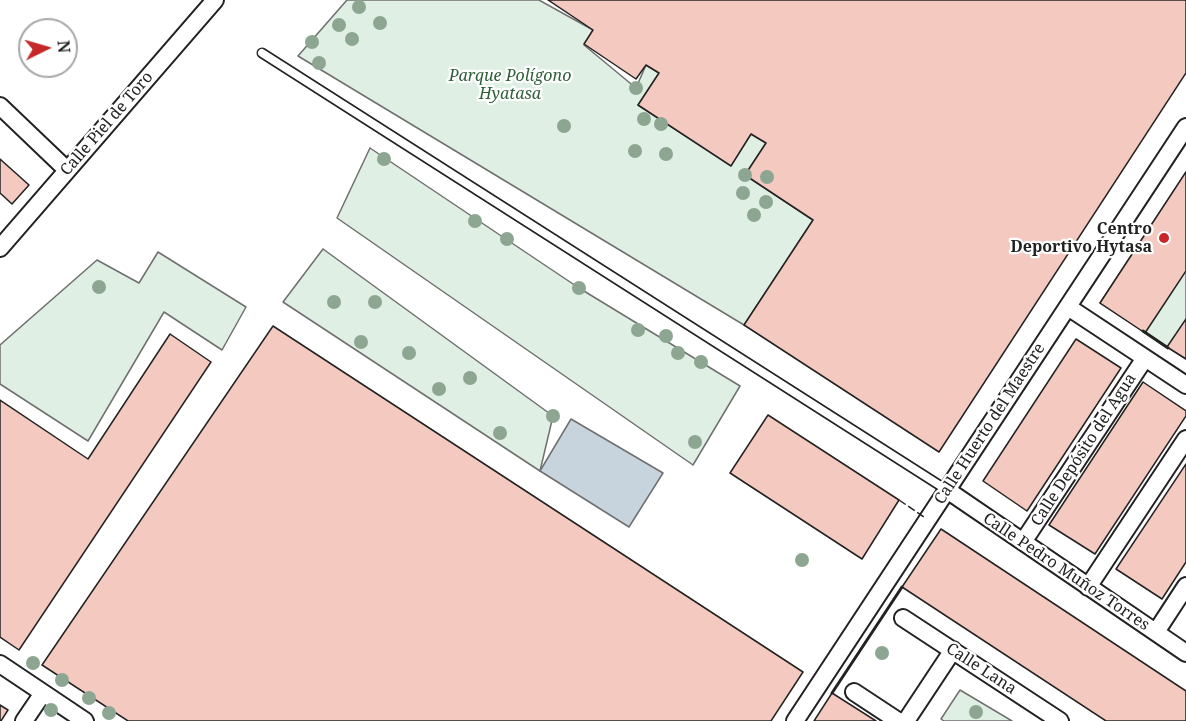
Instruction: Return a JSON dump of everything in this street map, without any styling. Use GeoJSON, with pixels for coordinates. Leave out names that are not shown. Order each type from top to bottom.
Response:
{"type":"FeatureCollection","features":[{"type":"Feature","properties":{"kind":"street","name":"Calle Piel de Toro"},"geometry":{"type":"LineString","coordinates":[[0,248],[215,0]]}},
{"type":"Feature","properties":{"kind":"street"},"geometry":{"type":"LineString","coordinates":[[0,106],[68,170]]}},
{"type":"Feature","properties":{"kind":"street","name":"Calle Huerto del Maestre"},"geometry":{"type":"LineString","coordinates":[[795,721],[1186,127]]}},
{"type":"Feature","properties":{"kind":"street"},"geometry":{"type":"LineString","coordinates":[[1068,307],[1186,385]]}},
{"type":"Feature","properties":{"kind":"street","name":"Calle Depósito del Agua"},"geometry":{"type":"LineString","coordinates":[[1023,542],[1145,358]]}},
{"type":"Feature","properties":{"kind":"street"},"geometry":{"type":"LineString","coordinates":[[1088,587],[1186,440]]}},
{"type":"Feature","properties":{"kind":"street","name":"Calle Pedro Muñoz Torres"},"geometry":{"type":"LineString","coordinates":[[947,490],[1186,653]]}},
{"type":"Feature","properties":{"kind":"street"},"geometry":{"type":"LineString","coordinates":[[1156,632],[1186,586]]}},
{"type":"Feature","properties":{"kind":"street","name":"Calle Lana"},"geometry":{"type":"LineString","coordinates":[[903,618],[1060,721]]}},
{"type":"Feature","properties":{"kind":"street"},"geometry":{"type":"LineString","coordinates":[[906,721],[953,650]]}},
{"type":"Feature","properties":{"kind":"street"},"geometry":{"type":"LineString","coordinates":[[0,664],[85,721]]}},
{"type":"Feature","properties":{"kind":"street"},"geometry":{"type":"LineString","coordinates":[[854,692],[898,721]]}},
{"type":"Feature","properties":{"kind":"street"},"geometry":{"type":"LineString","coordinates":[[24,721],[43,693]]}},
{"type":"Feature","properties":{"kind":"lane"},"geometry":{"type":"LineString","coordinates":[[262,53],[947,490]]}},
{"type":"Feature","properties":{"kind":"green space","name":"Parque Polígono Hyatasa"},"geometry":{"type":"Polygon","coordinates":[[[347,0],[539,0],[593,30],[584,45],[636,88],[646,65],[659,73],[638,105],[731,165],[751,134],[766,143],[745,175],[813,220],[744,325],[298,56],[347,0]]]}},
{"type":"Feature","properties":{"kind":"green space"},"geometry":{"type":"Polygon","coordinates":[[[370,148],[579,288],[740,386],[693,465],[337,218],[370,148]]]}},
{"type":"Feature","properties":{"kind":"green space","name":"Centro Deportivo Hytasa"},"geometry":{"type":"Polygon","coordinates":[[[1186,172],[1186,359],[1100,303],[1186,172]]]}},
{"type":"Feature","properties":{"kind":"green space"},"geometry":{"type":"Polygon","coordinates":[[[323,249],[553,416],[540,471],[283,302],[323,249]]]}},
{"type":"Feature","properties":{"kind":"green space"},"geometry":{"type":"Polygon","coordinates":[[[158,252],[246,307],[222,350],[164,312],[88,441],[0,384],[0,345],[97,260],[139,283],[158,252]]]}},
{"type":"Feature","properties":{"kind":"green space"},"geometry":{"type":"Polygon","coordinates":[[[960,690],[1012,721],[944,721],[941,719],[960,690]]]}},
{"type":"Feature","properties":{"kind":"shaded area"},"geometry":{"type":"Polygon","coordinates":[[[571,419],[663,473],[629,527],[540,471],[571,419]]]}},
{"type":"Feature","properties":{"kind":"building"},"geometry":{"type":"Polygon","coordinates":[[[548,0],[1186,0],[1186,73],[939,452],[744,325],[813,220],[745,175],[766,143],[751,134],[731,166],[638,105],[659,73],[646,65],[636,79],[584,44],[593,30],[548,0]]]}},
{"type":"Feature","properties":{"kind":"building"},"geometry":{"type":"Polygon","coordinates":[[[0,159],[29,185],[12,204],[0,193],[0,159]]]}},
{"type":"Feature","properties":{"kind":"building","name":"Centro Deportivo Hytasa"},"geometry":{"type":"Polygon","coordinates":[[[1186,172],[1186,271],[1145,333],[1100,303],[1186,172]]]}},
{"type":"Feature","properties":{"kind":"building"},"geometry":{"type":"Polygon","coordinates":[[[1186,319],[1186,359],[1167,347],[1186,319]]]}},
{"type":"Feature","properties":{"kind":"building"},"geometry":{"type":"Polygon","coordinates":[[[273,326],[803,672],[771,721],[128,721],[42,665],[273,326]]]}},
{"type":"Feature","properties":{"kind":"building"},"geometry":{"type":"Polygon","coordinates":[[[170,334],[211,362],[19,650],[0,637],[0,400],[88,459],[170,334]]]}},
{"type":"Feature","properties":{"kind":"building"},"geometry":{"type":"Polygon","coordinates":[[[1076,339],[1121,368],[1027,511],[983,481],[1076,339]]]}},
{"type":"Feature","properties":{"kind":"building"},"geometry":{"type":"Polygon","coordinates":[[[1143,382],[1186,411],[1186,416],[1095,554],[1049,525],[1143,382]]]}},
{"type":"Feature","properties":{"kind":"building"},"geometry":{"type":"Polygon","coordinates":[[[768,415],[899,500],[862,559],[730,473],[768,415]]]}},
{"type":"Feature","properties":{"kind":"building"},"geometry":{"type":"Polygon","coordinates":[[[1186,464],[1186,562],[1162,599],[1116,569],[1186,464]]]}},
{"type":"Feature","properties":{"kind":"building"},"geometry":{"type":"Polygon","coordinates":[[[941,529],[1186,691],[1186,721],[1106,721],[902,587],[941,529]]]}},
{"type":"Feature","properties":{"kind":"building"},"geometry":{"type":"Polygon","coordinates":[[[832,693],[876,721],[814,721],[832,693]]]}},
{"type":"Feature","properties":{"kind":"building"},"geometry":{"type":"Polygon","coordinates":[[[0,705],[8,710],[1,721],[0,721],[0,705]]]}},
{"type":"Feature","properties":{"kind":"fence"},"geometry":{"type":"LineString","coordinates":[[899,500],[924,517]]}},
{"type":"Feature","properties":{"kind":"wall"},"geometry":{"type":"LineString","coordinates":[[1143,331],[1168,348]]}},
{"type":"Feature","properties":{"kind":"wall"},"geometry":{"type":"LineString","coordinates":[[832,693],[902,587]]}},
{"type":"Feature","properties":{"kind":"place","name":"Centro Deportivo Hytasa"},"geometry":{"type":"Point","coordinates":[1164,238]}}]}
